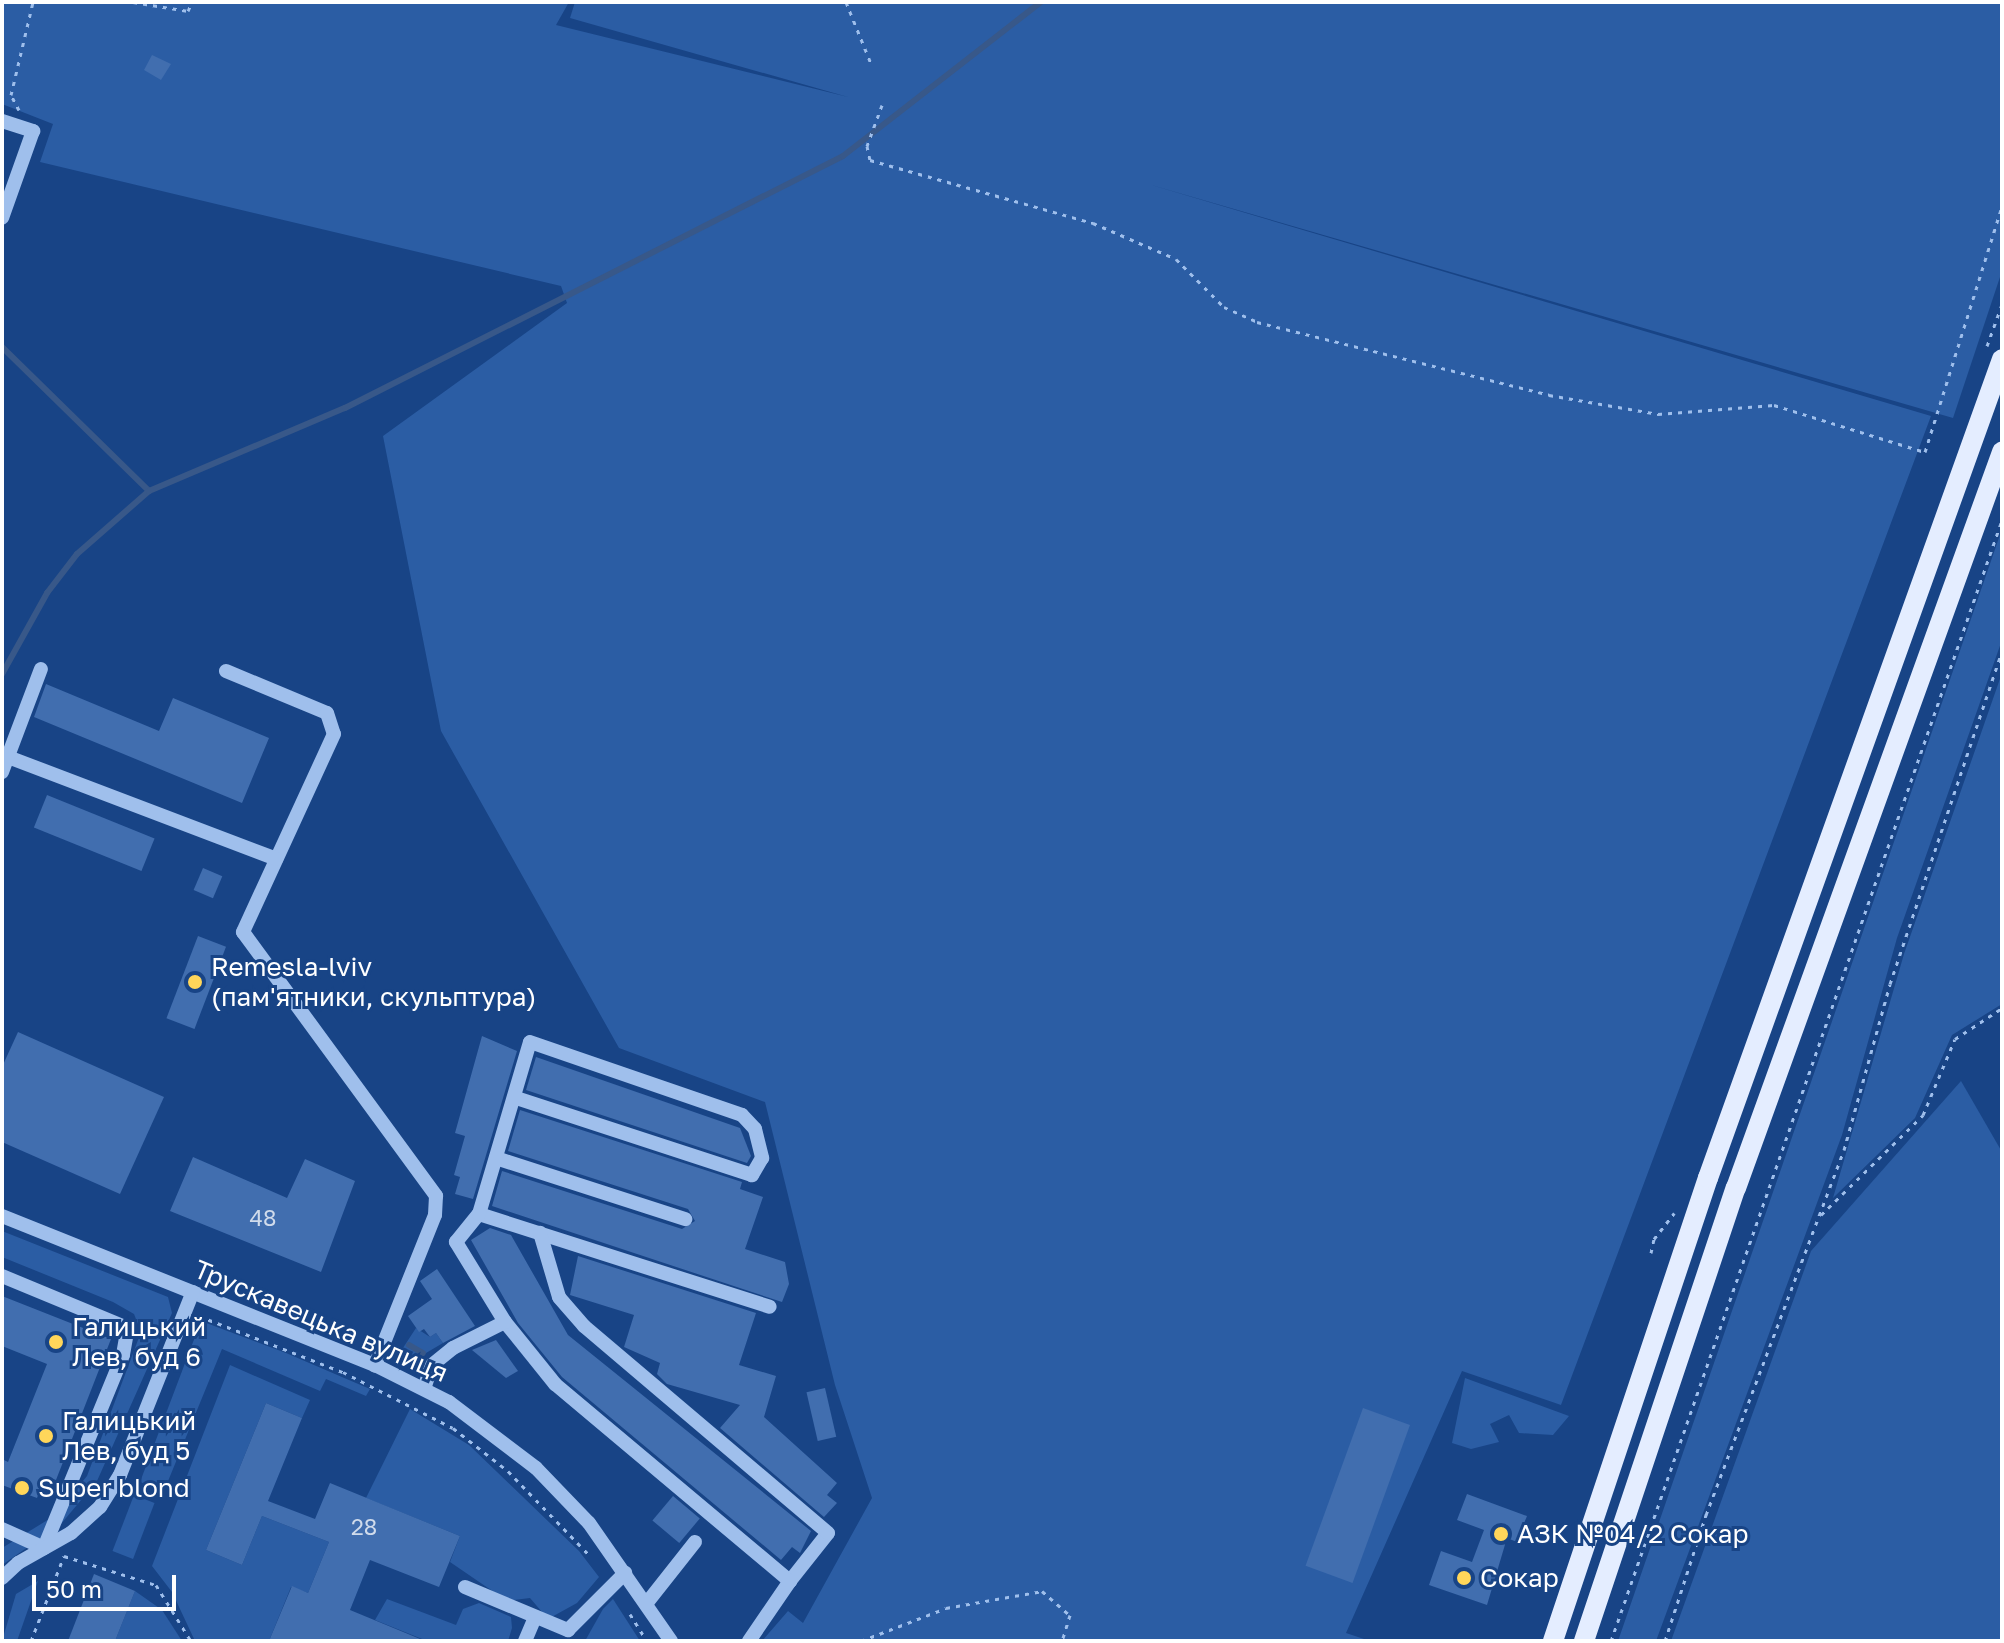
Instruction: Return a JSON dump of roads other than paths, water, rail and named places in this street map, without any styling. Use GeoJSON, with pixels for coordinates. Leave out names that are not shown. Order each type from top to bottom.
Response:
{"type":"FeatureCollection","features":[{"type":"Feature","properties":{"kind":"main road"},"geometry":{"type":"LineString","coordinates":[[1553,1641],[1708,1178],[2002,359]]}},
{"type":"Feature","properties":{"kind":"main road"},"geometry":{"type":"LineString","coordinates":[[1584,1641],[1736,1188],[2002,452]]}},
{"type":"Feature","properties":{"kind":"street"},"geometry":{"type":"LineString","coordinates":[[2,121],[33,131],[2,218]]}},
{"type":"Feature","properties":{"kind":"street"},"geometry":{"type":"LineString","coordinates":[[2,772],[41,669]]}},
{"type":"Feature","properties":{"kind":"street"},"geometry":{"type":"LineString","coordinates":[[226,671],[327,713],[334,734],[243,932],[436,1196],[435,1215],[375,1365]]}},
{"type":"Feature","properties":{"kind":"street"},"geometry":{"type":"LineString","coordinates":[[8,757],[276,859]]}},
{"type":"Feature","properties":{"kind":"street"},"geometry":{"type":"LineString","coordinates":[[514,1097],[752,1175],[762,1158],[755,1129],[742,1115],[530,1042],[479,1214],[456,1242],[505,1322],[555,1384],[790,1581]]}},
{"type":"Feature","properties":{"kind":"street"},"geometry":{"type":"LineString","coordinates":[[496,1158],[685,1219]]}},
{"type":"Feature","properties":{"kind":"street"},"geometry":{"type":"LineString","coordinates":[[479,1214],[770,1307]]}},
{"type":"Feature","properties":{"kind":"street","name":"Трускавецька вулиця"},"geometry":{"type":"LineString","coordinates":[[2,1216],[375,1365],[424,1389],[486,1427],[536,1468],[599,1535],[671,1641]]}},
{"type":"Feature","properties":{"kind":"street"},"geometry":{"type":"LineString","coordinates":[[540,1233],[559,1297],[584,1326],[828,1533],[749,1641]]}},
{"type":"Feature","properties":{"kind":"street"},"geometry":{"type":"LineString","coordinates":[[2,1276],[123,1326],[127,1332],[123,1355],[44,1548]]}},
{"type":"Feature","properties":{"kind":"street"},"geometry":{"type":"LineString","coordinates":[[2,1578],[90,1519],[120,1475],[193,1292]]}},
{"type":"Feature","properties":{"kind":"street"},"geometry":{"type":"LineString","coordinates":[[424,1389],[432,1365],[453,1348],[505,1322]]}},
{"type":"Feature","properties":{"kind":"street"},"geometry":{"type":"LineString","coordinates":[[2,1529],[44,1548]]}},
{"type":"Feature","properties":{"kind":"street"},"geometry":{"type":"LineString","coordinates":[[646,1604],[695,1542]]}},
{"type":"Feature","properties":{"kind":"street"},"geometry":{"type":"LineString","coordinates":[[465,1587],[535,1617],[568,1636],[625,1573]]}},
{"type":"Feature","properties":{"kind":"street"},"geometry":{"type":"LineString","coordinates":[[525,1641],[535,1617]]}},
{"type":"Feature","properties":{"kind":"waterway"},"geometry":{"type":"LineString","coordinates":[[2,674],[47,593],[77,554],[149,491],[345,408],[843,156],[1041,2]]}},
{"type":"Feature","properties":{"kind":"waterway"},"geometry":{"type":"LineString","coordinates":[[2,347],[149,491]]}},
{"type":"Feature","properties":{"kind":"waterway"},"geometry":{"type":"LineString","coordinates":[[409,1345],[423,1353]]}},
{"type":"Feature","properties":{"kind":"place","name":"Remesla-lviv (пам'ятники, скульптура)"},"geometry":{"type":"Point","coordinates":[195,982]}},
{"type":"Feature","properties":{"kind":"place","name":"Галицький Лев, буд 6"},"geometry":{"type":"Point","coordinates":[56,1342]}},
{"type":"Feature","properties":{"kind":"place","name":"Галицький Лев, буд 5"},"geometry":{"type":"Point","coordinates":[46,1436]}},
{"type":"Feature","properties":{"kind":"place","name":"Super blond"},"geometry":{"type":"Point","coordinates":[22,1488]}},
{"type":"Feature","properties":{"kind":"place","name":"АЗК №04/2 Сокар"},"geometry":{"type":"Point","coordinates":[1501,1534]}},
{"type":"Feature","properties":{"kind":"place","name":"Сокар"},"geometry":{"type":"Point","coordinates":[1464,1578]}}]}
